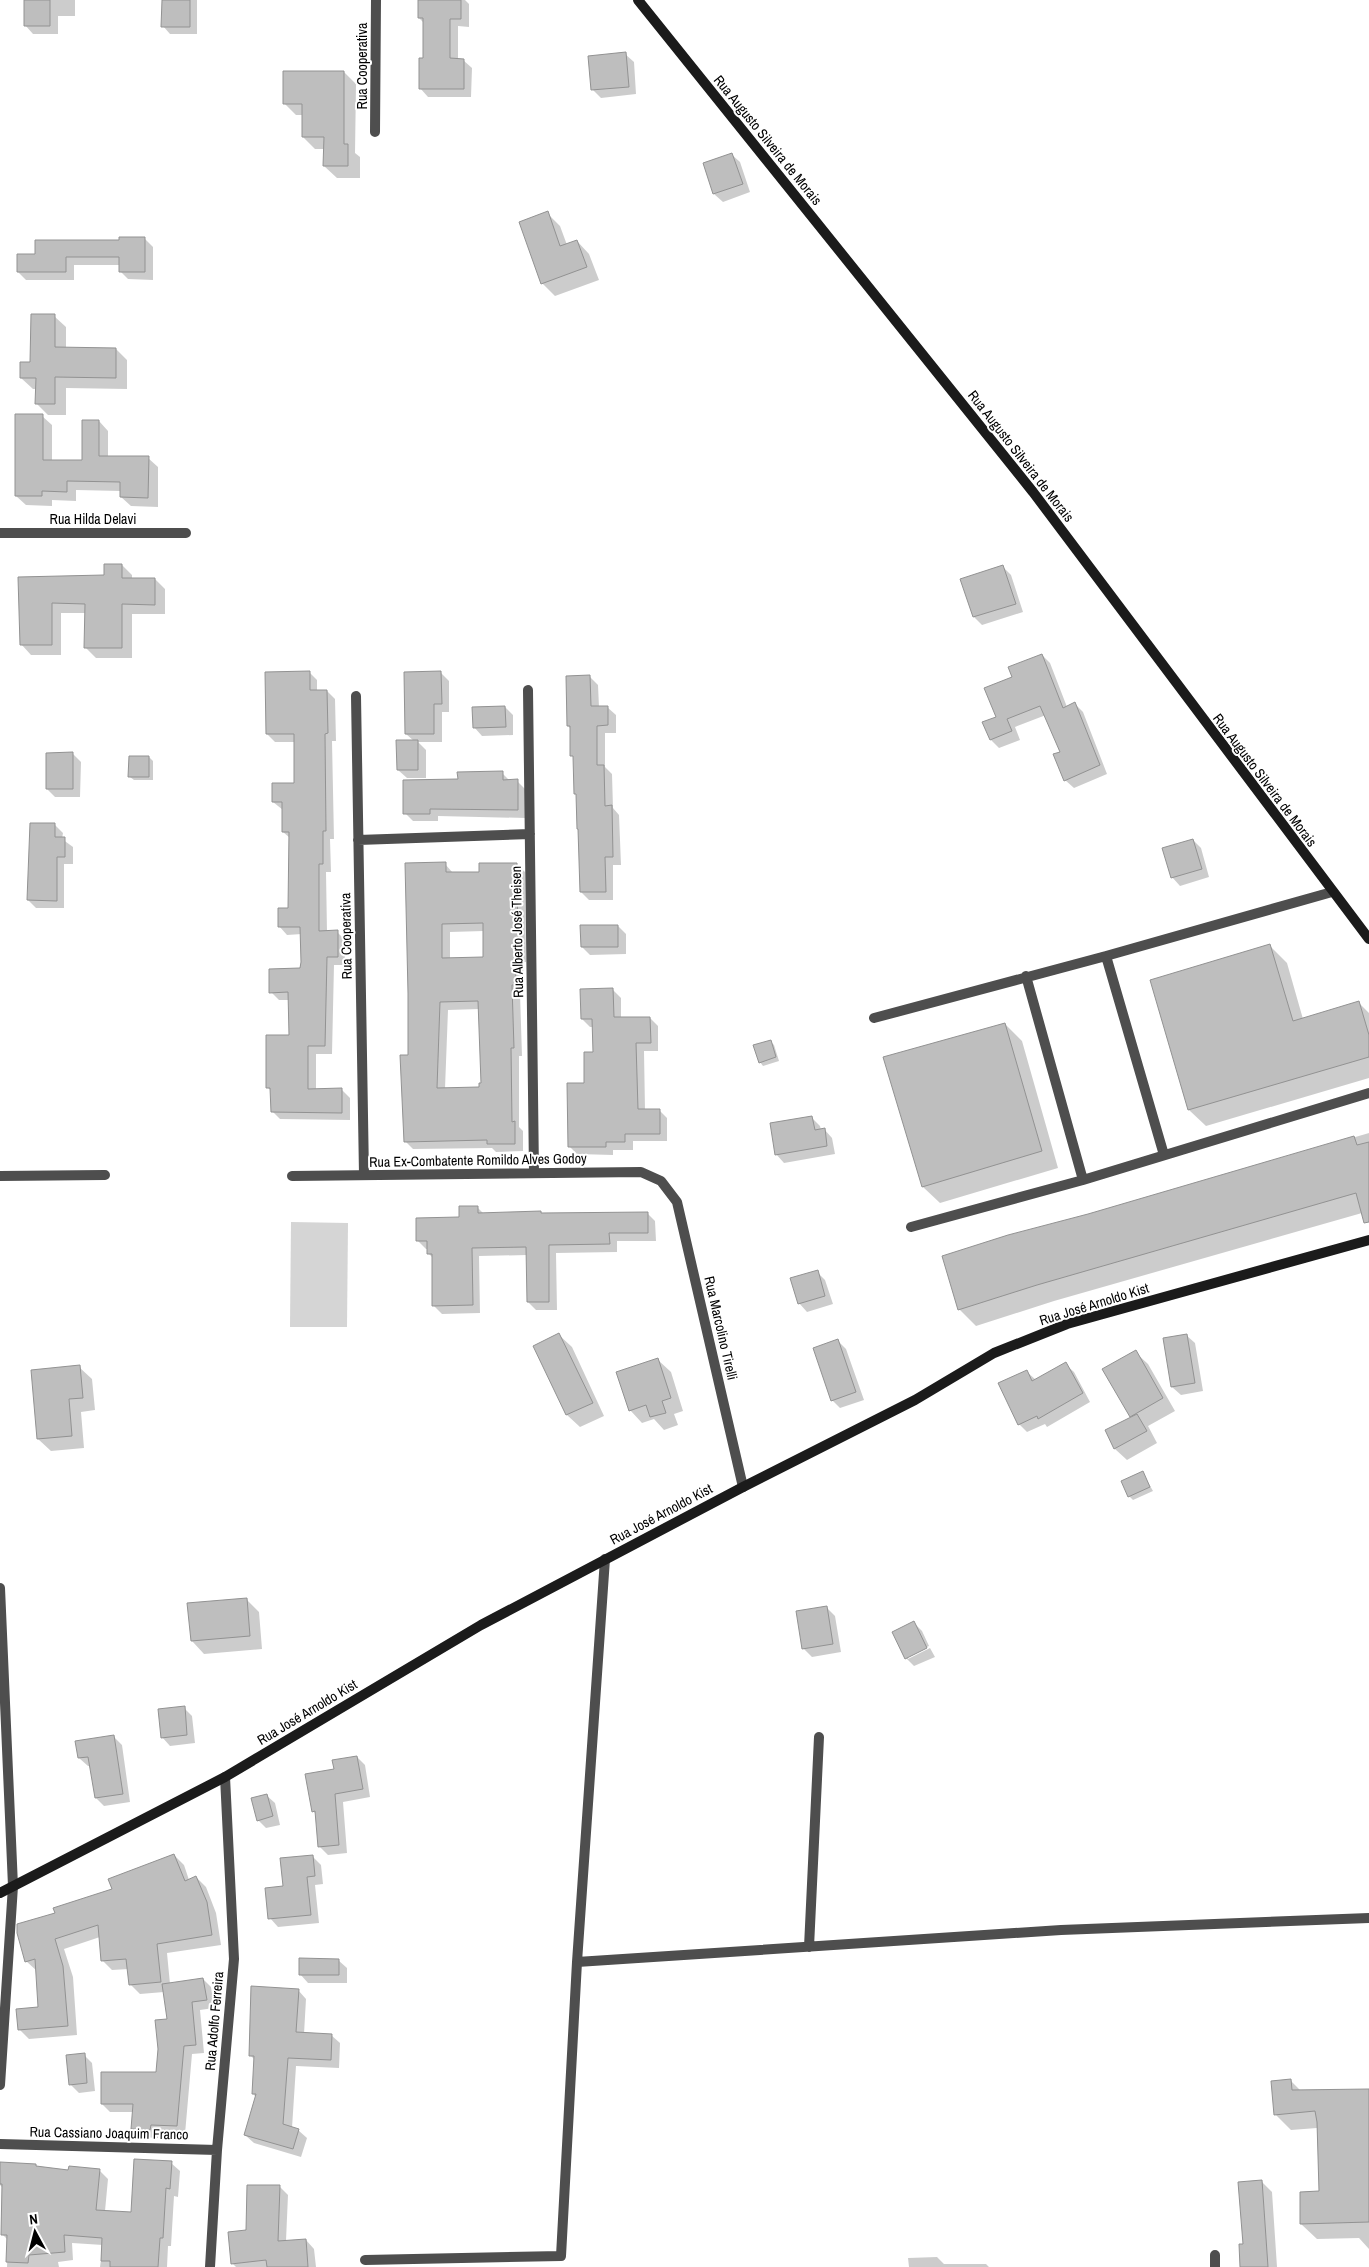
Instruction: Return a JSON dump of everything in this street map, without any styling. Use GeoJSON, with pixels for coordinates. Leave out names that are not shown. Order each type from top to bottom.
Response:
{"type":"FeatureCollection","features":[{"type":"Feature","properties":{"kind":"street","name":"Rua Cooperativa"},"geometry":{"type":"LineString","coordinates":[[375,132],[376,0]]}},
{"type":"Feature","properties":{"kind":"street","name":"Rua Augusto Silveira de Morais"},"geometry":{"type":"LineString","coordinates":[[638,0],[1032,492],[1369,940]]}},
{"type":"Feature","properties":{"kind":"street","name":"Rua Hilda Delavi"},"geometry":{"type":"LineString","coordinates":[[0,534],[186,533]]}},
{"type":"Feature","properties":{"kind":"street","name":"Rua Alberto José Theisen"},"geometry":{"type":"LineString","coordinates":[[528,690],[534,1173]]}},
{"type":"Feature","properties":{"kind":"street","name":"Rua Cooperativa"},"geometry":{"type":"LineString","coordinates":[[356,696],[364,1175]]}},
{"type":"Feature","properties":{"kind":"street"},"geometry":{"type":"LineString","coordinates":[[358,840],[530,834]]}},
{"type":"Feature","properties":{"kind":"street"},"geometry":{"type":"LineString","coordinates":[[874,1018],[1106,956],[1332,892]]}},
{"type":"Feature","properties":{"kind":"street"},"geometry":{"type":"LineString","coordinates":[[1106,956],[1164,1155]]}},
{"type":"Feature","properties":{"kind":"street"},"geometry":{"type":"LineString","coordinates":[[1026,976],[1083,1180]]}},
{"type":"Feature","properties":{"kind":"street"},"geometry":{"type":"LineString","coordinates":[[911,1227],[1083,1180],[1369,1093]]}},
{"type":"Feature","properties":{"kind":"street","name":"Rua Ex-Combatente Romildo Alves Godoy"},"geometry":{"type":"LineString","coordinates":[[292,1176],[641,1172],[661,1181]]}},
{"type":"Feature","properties":{"kind":"street"},"geometry":{"type":"LineString","coordinates":[[0,1176],[105,1175]]}},
{"type":"Feature","properties":{"kind":"street","name":"Rua Marcolino Tirelli"},"geometry":{"type":"LineString","coordinates":[[661,1181],[677,1202],[743,1487]]}},
{"type":"Feature","properties":{"kind":"street","name":"Rua José Arnoldo Kist"},"geometry":{"type":"LineString","coordinates":[[0,1893],[226,1777],[481,1625],[743,1487],[915,1400],[994,1353],[1067,1324],[1369,1240]]}},
{"type":"Feature","properties":{"kind":"street"},"geometry":{"type":"LineString","coordinates":[[366,2260],[561,2256],[577,1962],[605,1559]]}},
{"type":"Feature","properties":{"kind":"street"},"geometry":{"type":"LineString","coordinates":[[0,1588],[13,1886],[0,2085]]}},
{"type":"Feature","properties":{"kind":"street"},"geometry":{"type":"LineString","coordinates":[[809,1947],[819,1737]]}},
{"type":"Feature","properties":{"kind":"street","name":"Rua Adolfo Ferreira"},"geometry":{"type":"LineString","coordinates":[[210,2267],[217,2150],[234,1959],[226,1777]]}},
{"type":"Feature","properties":{"kind":"street"},"geometry":{"type":"LineString","coordinates":[[577,1962],[1061,1930],[1369,1918]]}},
{"type":"Feature","properties":{"kind":"street","name":"Rua Cassiano Joaquim Franco"},"geometry":{"type":"LineString","coordinates":[[0,2144],[217,2150]]}},
{"type":"Feature","properties":{"kind":"street"},"geometry":{"type":"LineString","coordinates":[[1215,2256],[1215,2267]]}},
{"type":"Feature","properties":{"kind":"shaded area"},"geometry":{"type":"Polygon","coordinates":[[[291,1222],[348,1223],[347,1327],[290,1327],[291,1222]]]}},
{"type":"Feature","properties":{"kind":"building"},"geometry":{"type":"Polygon","coordinates":[[[24,0],[50,0],[50,26],[24,26],[24,0]]]}},
{"type":"Feature","properties":{"kind":"building"},"geometry":{"type":"Polygon","coordinates":[[[162,0],[190,0],[190,27],[161,27],[162,0]]]}},
{"type":"Feature","properties":{"kind":"building"},"geometry":{"type":"Polygon","coordinates":[[[418,0],[461,0],[461,19],[450,19],[450,58],[464,59],[464,89],[419,89],[419,58],[423,58],[423,18],[418,18],[418,0]]]}},
{"type":"Feature","properties":{"kind":"building"},"geometry":{"type":"Polygon","coordinates":[[[626,52],[629,87],[591,90],[588,56],[626,52]]]}},
{"type":"Feature","properties":{"kind":"building"},"geometry":{"type":"Polygon","coordinates":[[[283,71],[344,71],[344,144],[348,144],[348,166],[323,166],[324,137],[302,137],[302,104],[283,104],[283,71]]]}},
{"type":"Feature","properties":{"kind":"building"},"geometry":{"type":"Polygon","coordinates":[[[732,153],[743,184],[713,194],[703,163],[732,153]]]}},
{"type":"Feature","properties":{"kind":"building"},"geometry":{"type":"Polygon","coordinates":[[[548,211],[560,246],[577,240],[587,267],[541,284],[519,222],[548,211]]]}},
{"type":"Feature","properties":{"kind":"building"},"geometry":{"type":"Polygon","coordinates":[[[119,237],[145,237],[145,272],[119,272],[119,257],[66,257],[66,272],[17,272],[17,254],[35,254],[35,240],[119,240],[119,237]]]}},
{"type":"Feature","properties":{"kind":"building"},"geometry":{"type":"Polygon","coordinates":[[[31,314],[55,314],[55,347],[116,348],[116,378],[55,377],[55,404],[35,404],[36,378],[20,378],[20,362],[30,362],[31,314]]]}},
{"type":"Feature","properties":{"kind":"building"},"geometry":{"type":"Polygon","coordinates":[[[15,414],[43,414],[43,460],[82,460],[82,420],[99,420],[99,456],[149,456],[148,498],[120,497],[120,482],[67,481],[67,492],[42,491],[42,496],[15,496],[15,414]]]}},
{"type":"Feature","properties":{"kind":"building"},"geometry":{"type":"Polygon","coordinates":[[[104,564],[122,564],[122,578],[155,578],[155,605],[122,604],[122,648],[84,648],[85,604],[52,603],[52,645],[20,645],[18,577],[104,575],[104,564]]]}},
{"type":"Feature","properties":{"kind":"building"},"geometry":{"type":"Polygon","coordinates":[[[1003,565],[1016,604],[973,617],[960,579],[1003,565]]]}},
{"type":"Feature","properties":{"kind":"building"},"geometry":{"type":"Polygon","coordinates":[[[1042,654],[1063,708],[1075,702],[1100,765],[1064,781],[1053,754],[1060,752],[1040,706],[1007,719],[1012,731],[990,740],[982,722],[996,717],[984,688],[1012,677],[1008,667],[1042,654]]]}},
{"type":"Feature","properties":{"kind":"building"},"geometry":{"type":"Polygon","coordinates":[[[310,671],[310,690],[327,690],[328,733],[325,734],[326,831],[323,831],[323,864],[319,864],[319,931],[338,930],[338,957],[327,957],[325,1046],[308,1046],[308,1089],[342,1088],[342,1113],[271,1112],[270,1088],[266,1088],[266,1035],[289,1035],[288,992],[269,993],[269,969],[300,968],[301,962],[300,927],[278,927],[278,908],[288,908],[289,832],[282,832],[282,802],[272,802],[272,783],[294,783],[294,734],[266,734],[265,672],[310,671]]]}},
{"type":"Feature","properties":{"kind":"building"},"geometry":{"type":"Polygon","coordinates":[[[441,671],[442,704],[434,704],[434,734],[405,734],[404,672],[441,671]]]}},
{"type":"Feature","properties":{"kind":"building"},"geometry":{"type":"Polygon","coordinates":[[[590,675],[591,706],[608,706],[608,725],[597,726],[597,765],[604,765],[605,806],[612,805],[613,857],[605,857],[606,892],[580,892],[576,794],[574,794],[573,756],[570,756],[570,726],[567,726],[566,676],[590,675]]]}},
{"type":"Feature","properties":{"kind":"building"},"geometry":{"type":"Polygon","coordinates":[[[505,706],[506,727],[473,728],[472,707],[505,706]]]}},
{"type":"Feature","properties":{"kind":"building"},"geometry":{"type":"Polygon","coordinates":[[[396,740],[418,740],[418,770],[397,770],[396,740]]]}},
{"type":"Feature","properties":{"kind":"building"},"geometry":{"type":"Polygon","coordinates":[[[73,752],[73,789],[46,789],[46,753],[73,752]]]}},
{"type":"Feature","properties":{"kind":"building"},"geometry":{"type":"Polygon","coordinates":[[[129,756],[149,756],[149,777],[128,777],[129,756]]]}},
{"type":"Feature","properties":{"kind":"building"},"geometry":{"type":"Polygon","coordinates":[[[503,771],[503,780],[518,779],[518,810],[430,809],[430,814],[403,814],[403,780],[458,779],[457,772],[503,771]]]}},
{"type":"Feature","properties":{"kind":"building"},"geometry":{"type":"Polygon","coordinates":[[[30,823],[55,823],[55,837],[65,837],[65,857],[57,857],[57,901],[27,900],[30,823]]]}},
{"type":"Feature","properties":{"kind":"building"},"geometry":{"type":"Polygon","coordinates":[[[1193,839],[1202,869],[1171,878],[1162,848],[1193,839]]]}},
{"type":"Feature","properties":{"kind":"building"},"geometry":{"type":"Polygon","coordinates":[[[446,862],[446,872],[479,872],[479,863],[517,863],[518,954],[515,954],[516,985],[512,985],[514,1048],[511,1048],[512,1122],[515,1121],[515,1144],[487,1144],[487,1140],[404,1142],[400,1055],[408,1055],[405,863],[446,862]],[[483,923],[442,924],[442,958],[483,957],[483,923]],[[478,1001],[440,1002],[437,1088],[479,1087],[479,1083],[481,1083],[478,1001]]]}},
{"type":"Feature","properties":{"kind":"building"},"geometry":{"type":"Polygon","coordinates":[[[580,925],[618,925],[618,947],[581,947],[580,925]]]}},
{"type":"Feature","properties":{"kind":"building"},"geometry":{"type":"Polygon","coordinates":[[[1270,944],[1293,1021],[1359,1001],[1369,1035],[1369,1057],[1188,1110],[1150,980],[1270,944]]]}},
{"type":"Feature","properties":{"kind":"building"},"geometry":{"type":"Polygon","coordinates":[[[613,988],[614,1017],[650,1017],[651,1043],[636,1043],[638,1109],[660,1109],[660,1134],[625,1134],[625,1142],[606,1142],[606,1147],[568,1147],[567,1083],[584,1083],[584,1052],[593,1052],[592,1019],[581,1019],[580,989],[613,988]]]}},
{"type":"Feature","properties":{"kind":"building"},"geometry":{"type":"Polygon","coordinates":[[[1005,1023],[1042,1151],[922,1187],[883,1057],[1005,1023]]]}},
{"type":"Feature","properties":{"kind":"building"},"geometry":{"type":"Polygon","coordinates":[[[771,1040],[776,1057],[759,1063],[753,1045],[771,1040]]]}},
{"type":"Feature","properties":{"kind":"building"},"geometry":{"type":"Polygon","coordinates":[[[812,1116],[815,1130],[825,1128],[827,1146],[775,1155],[770,1123],[812,1116]]]}},
{"type":"Feature","properties":{"kind":"building"},"geometry":{"type":"Polygon","coordinates":[[[1354,1136],[1357,1145],[1369,1142],[1369,1222],[1364,1223],[1356,1193],[1037,1285],[958,1310],[942,1256],[1008,1235],[1088,1214],[1354,1136]]]}},
{"type":"Feature","properties":{"kind":"building"},"geometry":{"type":"Polygon","coordinates":[[[459,1206],[478,1206],[478,1213],[541,1211],[541,1213],[648,1212],[648,1233],[609,1233],[610,1244],[549,1245],[549,1302],[527,1302],[526,1247],[472,1248],[473,1305],[432,1306],[432,1254],[427,1254],[427,1241],[416,1241],[416,1218],[459,1217],[459,1206]]]}},
{"type":"Feature","properties":{"kind":"building"},"geometry":{"type":"Polygon","coordinates":[[[818,1270],[825,1296],[798,1304],[790,1278],[818,1270]]]}},
{"type":"Feature","properties":{"kind":"building"},"geometry":{"type":"Polygon","coordinates":[[[559,1333],[593,1403],[566,1415],[533,1346],[559,1333]]]}},
{"type":"Feature","properties":{"kind":"building"},"geometry":{"type":"Polygon","coordinates":[[[1187,1334],[1195,1383],[1171,1387],[1163,1338],[1187,1334]]]}},
{"type":"Feature","properties":{"kind":"building"},"geometry":{"type":"Polygon","coordinates":[[[838,1339],[856,1392],[831,1401],[813,1348],[838,1339]]]}},
{"type":"Feature","properties":{"kind":"building"},"geometry":{"type":"Polygon","coordinates":[[[1136,1350],[1163,1398],[1130,1417],[1102,1369],[1136,1350]]]}},
{"type":"Feature","properties":{"kind":"building"},"geometry":{"type":"Polygon","coordinates":[[[658,1358],[671,1398],[662,1401],[666,1413],[650,1417],[646,1405],[629,1411],[616,1372],[658,1358]]]}},
{"type":"Feature","properties":{"kind":"building"},"geometry":{"type":"Polygon","coordinates":[[[1066,1362],[1083,1393],[1038,1419],[1037,1416],[1018,1425],[998,1383],[1027,1370],[1032,1381],[1066,1362]]]}},
{"type":"Feature","properties":{"kind":"building"},"geometry":{"type":"Polygon","coordinates":[[[80,1365],[83,1398],[69,1399],[72,1436],[37,1439],[31,1370],[80,1365]]]}},
{"type":"Feature","properties":{"kind":"building"},"geometry":{"type":"Polygon","coordinates":[[[1137,1414],[1147,1431],[1114,1449],[1105,1430],[1137,1414]]]}},
{"type":"Feature","properties":{"kind":"building"},"geometry":{"type":"Polygon","coordinates":[[[1143,1471],[1150,1487],[1128,1497],[1121,1481],[1143,1471]]]}},
{"type":"Feature","properties":{"kind":"building"},"geometry":{"type":"Polygon","coordinates":[[[247,1598],[250,1636],[191,1641],[187,1603],[247,1598]]]}},
{"type":"Feature","properties":{"kind":"building"},"geometry":{"type":"Polygon","coordinates":[[[827,1606],[833,1644],[802,1649],[796,1611],[827,1606]]]}},
{"type":"Feature","properties":{"kind":"building"},"geometry":{"type":"Polygon","coordinates":[[[914,1621],[927,1648],[905,1659],[892,1632],[914,1621]]]}},
{"type":"Feature","properties":{"kind":"building"},"geometry":{"type":"Polygon","coordinates":[[[185,1706],[187,1735],[161,1738],[158,1709],[185,1706]]]}},
{"type":"Feature","properties":{"kind":"building"},"geometry":{"type":"Polygon","coordinates":[[[114,1735],[123,1794],[95,1798],[88,1757],[78,1758],[75,1741],[114,1735]]]}},
{"type":"Feature","properties":{"kind":"building"},"geometry":{"type":"Polygon","coordinates":[[[357,1756],[363,1789],[335,1794],[339,1845],[318,1847],[315,1811],[312,1812],[305,1774],[334,1769],[332,1760],[357,1756]]]}},
{"type":"Feature","properties":{"kind":"building"},"geometry":{"type":"Polygon","coordinates":[[[267,1794],[273,1816],[257,1821],[251,1798],[267,1794]]]}},
{"type":"Feature","properties":{"kind":"building"},"geometry":{"type":"Polygon","coordinates":[[[174,1854],[185,1881],[196,1876],[207,1902],[212,1935],[157,1944],[161,1982],[129,1985],[126,1959],[101,1961],[98,1925],[55,1939],[63,1966],[68,2026],[18,2030],[16,2009],[38,2007],[35,1959],[25,1962],[17,1933],[17,1924],[55,1913],[53,1908],[112,1889],[108,1879],[174,1854]]]}},
{"type":"Feature","properties":{"kind":"building"},"geometry":{"type":"Polygon","coordinates":[[[313,1855],[315,1876],[307,1877],[311,1915],[268,1919],[265,1888],[283,1886],[280,1858],[313,1855]]]}},
{"type":"Feature","properties":{"kind":"building"},"geometry":{"type":"Polygon","coordinates":[[[299,1958],[339,1959],[339,1975],[299,1975],[299,1958]]]}},
{"type":"Feature","properties":{"kind":"building"},"geometry":{"type":"Polygon","coordinates":[[[203,1978],[207,2000],[192,2002],[196,2045],[184,2046],[177,2126],[151,2125],[150,2130],[131,2129],[133,2104],[101,2104],[101,2072],[156,2072],[158,2049],[155,2020],[167,2019],[162,1984],[203,1978]]]}},
{"type":"Feature","properties":{"kind":"building"},"geometry":{"type":"Polygon","coordinates":[[[251,1986],[299,1989],[296,2032],[332,2034],[331,2060],[288,2058],[283,2124],[299,2129],[293,2149],[244,2135],[256,2094],[252,2094],[254,2056],[249,2056],[251,1986]]]}},
{"type":"Feature","properties":{"kind":"building"},"geometry":{"type":"Polygon","coordinates":[[[85,2053],[87,2083],[69,2085],[66,2055],[85,2053]]]}},
{"type":"Feature","properties":{"kind":"building"},"geometry":{"type":"Polygon","coordinates":[[[1291,2079],[1292,2090],[1369,2089],[1369,2222],[1300,2224],[1300,2192],[1319,2191],[1317,2122],[1315,2111],[1274,2115],[1271,2081],[1291,2079]]]}},
{"type":"Feature","properties":{"kind":"building"},"geometry":{"type":"Polygon","coordinates":[[[134,2159],[172,2161],[170,2189],[166,2188],[163,2238],[160,2238],[158,2267],[110,2267],[110,2261],[101,2261],[102,2238],[64,2235],[65,2252],[29,2255],[28,2263],[6,2262],[7,2235],[1,2235],[2,2184],[0,2184],[0,2162],[36,2164],[36,2166],[68,2170],[69,2166],[100,2169],[96,2210],[131,2212],[134,2159]]]}},
{"type":"Feature","properties":{"kind":"building"},"geometry":{"type":"Polygon","coordinates":[[[1262,2180],[1268,2267],[1240,2267],[1239,2244],[1243,2244],[1238,2182],[1262,2180]]]}},
{"type":"Feature","properties":{"kind":"building"},"geometry":{"type":"Polygon","coordinates":[[[247,2185],[280,2185],[278,2241],[306,2239],[308,2267],[267,2267],[266,2260],[231,2264],[228,2232],[246,2230],[247,2185]]]}}]}
